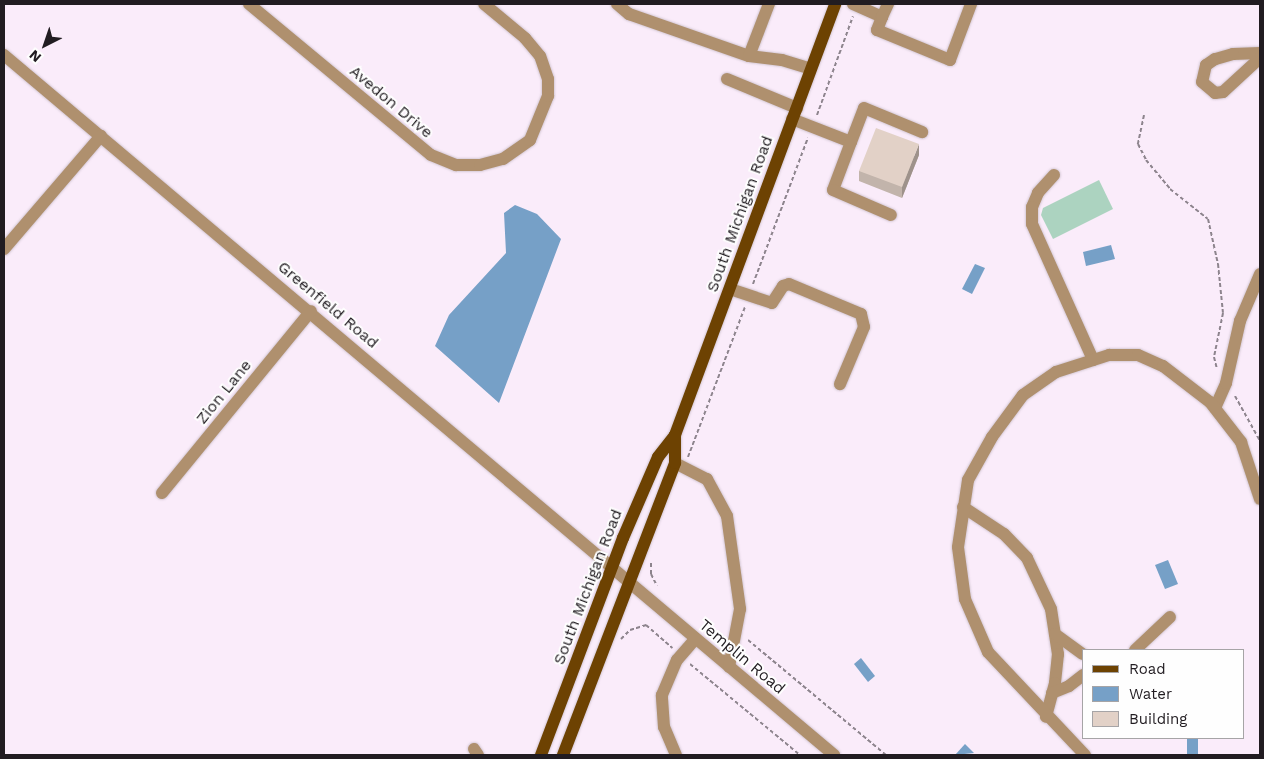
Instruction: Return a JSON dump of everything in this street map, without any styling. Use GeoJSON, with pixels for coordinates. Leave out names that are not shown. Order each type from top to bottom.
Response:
{"type":"FeatureCollection","features":[{"type":"Feature","properties":{"kind":"main road","name":"South Michigan Road"},"geometry":{"type":"LineString","coordinates":[[541,755],[611,567],[658,457],[675,435],[835,4]]}},
{"type":"Feature","properties":{"kind":"main road","name":"South Michigan Road"},"geometry":{"type":"LineString","coordinates":[[563,755],[675,463],[675,435]]}},
{"type":"Feature","properties":{"kind":"street","name":"Avedon Drive"},"geometry":{"type":"LineString","coordinates":[[248,4],[431,156],[456,165],[480,165],[503,159],[530,140],[548,96],[548,79],[540,56],[525,38],[484,4]]}},
{"type":"Feature","properties":{"kind":"street"},"geometry":{"type":"LineString","coordinates":[[617,4],[629,14],[749,56],[782,60],[811,69]]}},
{"type":"Feature","properties":{"kind":"street"},"geometry":{"type":"LineString","coordinates":[[749,56],[769,4]]}},
{"type":"Feature","properties":{"kind":"street"},"geometry":{"type":"LineString","coordinates":[[853,4],[882,17]]}},
{"type":"Feature","properties":{"kind":"street"},"geometry":{"type":"LineString","coordinates":[[888,4],[877,30],[950,60],[971,4]]}},
{"type":"Feature","properties":{"kind":"street"},"geometry":{"type":"LineString","coordinates":[[1260,53],[1233,54],[1215,59],[1206,65],[1202,82],[1215,93],[1223,92],[1233,86],[1260,58]]}},
{"type":"Feature","properties":{"kind":"street","name":"Greenfield Road"},"geometry":{"type":"LineString","coordinates":[[4,55],[311,311],[630,583]]}},
{"type":"Feature","properties":{"kind":"street"},"geometry":{"type":"LineString","coordinates":[[727,79],[851,142]]}},
{"type":"Feature","properties":{"kind":"street"},"geometry":{"type":"LineString","coordinates":[[891,215],[833,190],[864,108],[922,132]]}},
{"type":"Feature","properties":{"kind":"street"},"geometry":{"type":"LineString","coordinates":[[4,249],[101,136]]}},
{"type":"Feature","properties":{"kind":"street"},"geometry":{"type":"LineString","coordinates":[[1054,175],[1038,193],[1032,207],[1032,224],[1092,360]]}},
{"type":"Feature","properties":{"kind":"street"},"geometry":{"type":"LineString","coordinates":[[1215,408],[1226,383],[1240,320],[1260,274]]}},
{"type":"Feature","properties":{"kind":"street"},"geometry":{"type":"LineString","coordinates":[[730,289],[772,302],[783,286],[789,284],[861,314],[864,327],[840,384]]}},
{"type":"Feature","properties":{"kind":"street","name":"Zion Lane"},"geometry":{"type":"LineString","coordinates":[[162,493],[311,311]]}},
{"type":"Feature","properties":{"kind":"street"},"geometry":{"type":"LineString","coordinates":[[1085,755],[1046,717],[988,652],[965,599],[958,547],[963,508],[968,480],[992,437],[1023,395],[1056,372],[1110,355],[1138,355],[1163,366],[1215,408],[1241,442],[1260,498]]}},
{"type":"Feature","properties":{"kind":"street"},"geometry":{"type":"LineString","coordinates":[[675,463],[707,479],[727,516],[740,609],[729,667]]}},
{"type":"Feature","properties":{"kind":"street"},"geometry":{"type":"LineString","coordinates":[[963,508],[1004,534],[1027,558],[1051,609],[1058,654],[1046,717]]}},
{"type":"Feature","properties":{"kind":"street","name":"Templin Road"},"geometry":{"type":"LineString","coordinates":[[630,583],[834,755]]}},
{"type":"Feature","properties":{"kind":"street"},"geometry":{"type":"LineString","coordinates":[[1136,649],[1170,617]]}},
{"type":"Feature","properties":{"kind":"street"},"geometry":{"type":"LineString","coordinates":[[1055,634],[1082,653]]}},
{"type":"Feature","properties":{"kind":"street"},"geometry":{"type":"LineString","coordinates":[[676,755],[664,728],[662,696],[678,660],[695,639]]}},
{"type":"Feature","properties":{"kind":"street"},"geometry":{"type":"LineString","coordinates":[[1052,692],[1069,686],[1082,676]]}},
{"type":"Feature","properties":{"kind":"path"},"geometry":{"type":"LineString","coordinates":[[1144,115],[1138,144],[1146,160],[1170,189],[1208,219],[1218,264],[1223,313],[1214,364],[1260,441]]}},
{"type":"Feature","properties":{"kind":"path"},"geometry":{"type":"LineString","coordinates":[[618,645],[630,630],[646,625],[677,652]]}},
{"type":"Feature","properties":{"kind":"path"},"geometry":{"type":"LineString","coordinates":[[735,629],[886,755]]}},
{"type":"Feature","properties":{"kind":"path"},"geometry":{"type":"LineString","coordinates":[[686,660],[800,755]]}},
{"type":"Feature","properties":{"kind":"green space"},"geometry":{"type":"Polygon","coordinates":[[[1099,180],[1113,209],[1053,239],[1041,215],[1043,208],[1099,180]]]}},
{"type":"Feature","properties":{"kind":"water"},"geometry":{"type":"Polygon","coordinates":[[[515,205],[537,214],[561,239],[499,403],[435,346],[449,315],[506,253],[504,213],[515,205]]]}},
{"type":"Feature","properties":{"kind":"water"},"geometry":{"type":"Polygon","coordinates":[[[1111,245],[1115,259],[1086,266],[1083,252],[1111,245]]]}},
{"type":"Feature","properties":{"kind":"water"},"geometry":{"type":"Polygon","coordinates":[[[975,264],[985,268],[972,294],[962,289],[975,264]]]}},
{"type":"Feature","properties":{"kind":"water"},"geometry":{"type":"Polygon","coordinates":[[[1168,560],[1178,584],[1165,589],[1155,565],[1168,560]]]}},
{"type":"Feature","properties":{"kind":"water"},"geometry":{"type":"Polygon","coordinates":[[[861,658],[875,676],[868,682],[854,664],[861,658]]]}},
{"type":"Feature","properties":{"kind":"water"},"geometry":{"type":"Polygon","coordinates":[[[1187,739],[1198,739],[1198,755],[1187,755],[1187,739]]]}},
{"type":"Feature","properties":{"kind":"water"},"geometry":{"type":"Polygon","coordinates":[[[965,744],[974,753],[955,755],[965,744]]]}},
{"type":"Feature","properties":{"kind":"building"},"geometry":{"type":"Polygon","coordinates":[[[876,128],[919,144],[902,187],[859,171],[876,128]]]}}]}
